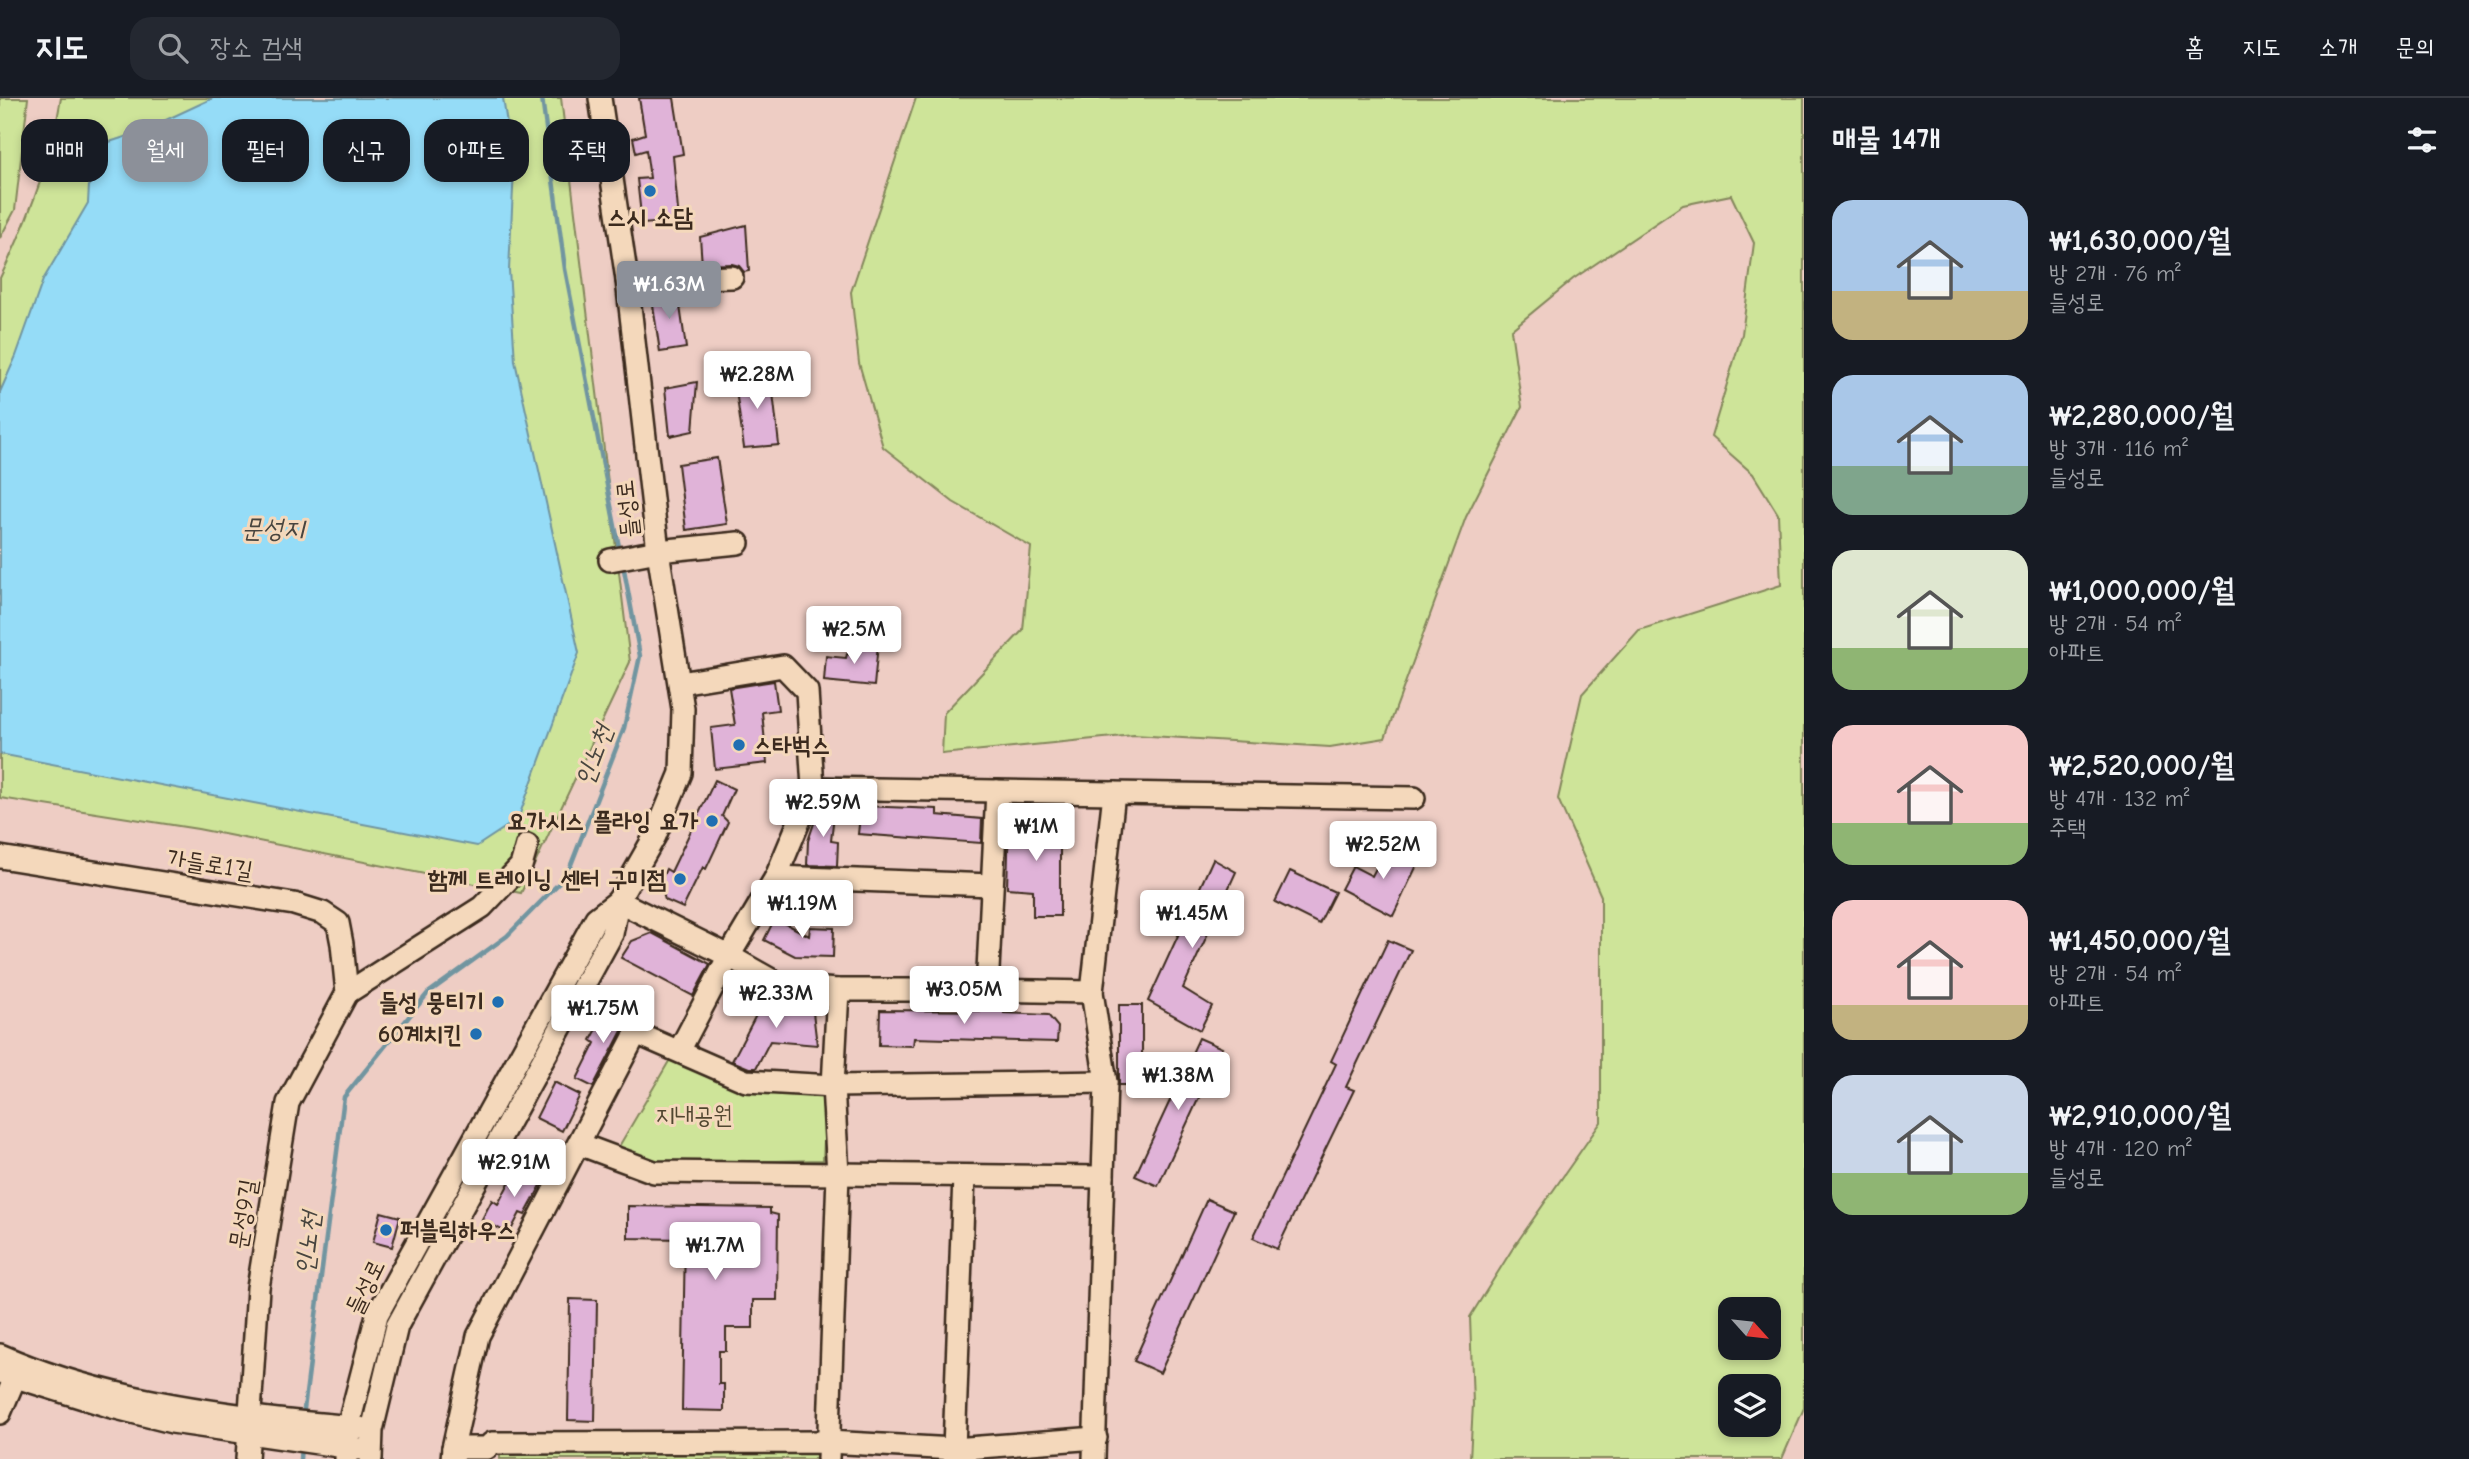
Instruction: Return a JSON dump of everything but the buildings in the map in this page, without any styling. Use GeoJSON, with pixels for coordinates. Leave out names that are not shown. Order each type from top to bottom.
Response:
{"type":"FeatureCollection","features":[{"type":"Feature","properties":{"kind":"street","name":"들성로"},"geometry":{"type":"LineString","coordinates":[[371,1446],[397,1326],[612,934],[618,901],[655,836],[681,773],[683,709],[680,683],[658,551],[627,280],[600,98]]}},
{"type":"Feature","properties":{"kind":"street"},"geometry":{"type":"LineString","coordinates":[[627,280],[732,277]]}},
{"type":"Feature","properties":{"kind":"street"},"geometry":{"type":"LineString","coordinates":[[610,560],[658,551],[738,543]]}},
{"type":"Feature","properties":{"kind":"street"},"geometry":{"type":"LineString","coordinates":[[679,1051],[729,956],[776,877],[813,788],[807,691],[783,666],[680,683]]}},
{"type":"Feature","properties":{"kind":"street"},"geometry":{"type":"LineString","coordinates":[[813,788],[1414,798]]}},
{"type":"Feature","properties":{"kind":"street"},"geometry":{"type":"LineString","coordinates":[[987,989],[997,791]]}},
{"type":"Feature","properties":{"kind":"street"},"geometry":{"type":"LineString","coordinates":[[1106,1082],[833,1086],[746,1081],[636,1033],[478,1336],[453,1453],[487,1448],[492,1443],[828,1451],[1095,1449],[1106,1082],[1092,992],[1114,793]]}},
{"type":"Feature","properties":{"kind":"street"},"geometry":{"type":"LineString","coordinates":[[346,993],[482,907],[521,866],[527,845]]}},
{"type":"Feature","properties":{"kind":"street","name":"가들로1길"},"geometry":{"type":"LineString","coordinates":[[0,857],[294,904],[323,913],[338,923],[346,993]]}},
{"type":"Feature","properties":{"kind":"street"},"geometry":{"type":"LineString","coordinates":[[776,877],[992,885]]}},
{"type":"Feature","properties":{"kind":"street","name":"들성로"},"geometry":{"type":"LineString","coordinates":[[340,1440],[377,1315],[596,918],[618,901]]}},
{"type":"Feature","properties":{"kind":"street"},"geometry":{"type":"LineString","coordinates":[[618,901],[729,956],[782,986],[838,990],[987,989],[1092,992]]}},
{"type":"Feature","properties":{"kind":"street"},"geometry":{"type":"LineString","coordinates":[[828,1451],[838,1174],[833,1086],[838,990]]}},
{"type":"Feature","properties":{"kind":"street","name":"문성9길"},"geometry":{"type":"LineString","coordinates":[[247,1459],[259,1426],[258,1288],[288,1103],[346,993]]}},
{"type":"Feature","properties":{"kind":"street"},"geometry":{"type":"LineString","coordinates":[[579,1143],[654,1172],[1103,1177]]}},
{"type":"Feature","properties":{"kind":"street"},"geometry":{"type":"LineString","coordinates":[[954,1449],[964,1175]]}},
{"type":"Feature","properties":{"kind":"street"},"geometry":{"type":"LineString","coordinates":[[0,1355],[12,1371],[124,1410],[172,1422],[259,1426],[371,1446]]}},
{"type":"Feature","properties":{"kind":"street"},"geometry":{"type":"LineString","coordinates":[[0,1413],[12,1371]]}},
{"type":"Feature","properties":{"kind":"green space"},"geometry":{"type":"Polygon","coordinates":[[[0,98],[28,98],[26,119],[21,119],[21,158],[15,210],[0,238],[0,98]]]}},
{"type":"Feature","properties":{"kind":"green space","name":"문성지"},"geometry":{"type":"Polygon","coordinates":[[[61,98],[561,98],[564,119],[543,119],[543,182],[571,182],[630,662],[521,893],[198,829],[0,798],[0,278],[20,235],[39,182],[108,182],[108,119],[57,119],[61,98]]]}},
{"type":"Feature","properties":{"kind":"green space"},"geometry":{"type":"Polygon","coordinates":[[[916,98],[1804,98],[1804,1408],[1782,1459],[1470,1459],[1473,1404],[1470,1317],[1513,1248],[1601,1122],[1601,896],[1558,799],[1582,694],[1639,630],[1781,585],[1778,514],[1753,474],[1711,437],[1742,334],[1754,243],[1731,195],[1683,205],[1573,279],[1511,330],[1522,407],[1466,517],[1385,738],[1330,747],[1134,735],[942,754],[944,713],[1023,630],[1031,547],[953,502],[883,447],[859,363],[851,292],[916,98]]]}},
{"type":"Feature","properties":{"kind":"green space","name":"지내공원"},"geometry":{"type":"Polygon","coordinates":[[[675,1051],[745,1083],[827,1088],[823,1160],[647,1164],[618,1148],[675,1051]]]}},
{"type":"Feature","properties":{"kind":"green space"},"geometry":{"type":"Polygon","coordinates":[[[828,1442],[827,1459],[500,1459],[500,1448],[828,1442]]]}},
{"type":"Feature","properties":{"kind":"water","name":"문성지"},"geometry":{"type":"Polygon","coordinates":[[[213,98],[503,98],[506,119],[424,119],[424,182],[513,182],[509,270],[515,361],[579,653],[518,819],[477,846],[0,754],[0,392],[43,280],[88,203],[89,182],[108,182],[108,142],[122,138],[122,182],[208,182],[208,119],[168,119],[213,98]]]}},
{"type":"Feature","properties":{"kind":"waterway","name":"인노천"},"geometry":{"type":"LineString","coordinates":[[542,98],[565,269],[620,552]]}},
{"type":"Feature","properties":{"kind":"waterway","name":"인노천"},"geometry":{"type":"LineString","coordinates":[[303,1417],[344,1097],[428,993],[507,936],[567,875],[624,728],[640,656],[623,564]]}},
{"type":"Feature","properties":{"kind":"waterway","name":"인노천"},"geometry":{"type":"LineString","coordinates":[[300,1459],[301,1446]]}},
{"type":"Feature","properties":{"kind":"place","name":"스시 소담"},"geometry":{"type":"Point","coordinates":[650,191]}},
{"type":"Feature","properties":{"kind":"place","name":"스타벅스"},"geometry":{"type":"Point","coordinates":[739,745]}},
{"type":"Feature","properties":{"kind":"place","name":"요가시스 플라잉 요가"},"geometry":{"type":"Point","coordinates":[712,821]}},
{"type":"Feature","properties":{"kind":"place","name":"함께 트레이닝 센터 구미점"},"geometry":{"type":"Point","coordinates":[680,879]}},
{"type":"Feature","properties":{"kind":"place","name":"들성 뭉티기"},"geometry":{"type":"Point","coordinates":[498,1002]}},
{"type":"Feature","properties":{"kind":"place","name":"60계치킨"},"geometry":{"type":"Point","coordinates":[476,1034]}},
{"type":"Feature","properties":{"kind":"place","name":"퍼블릭하우스"},"geometry":{"type":"Point","coordinates":[386,1230]}}]}
